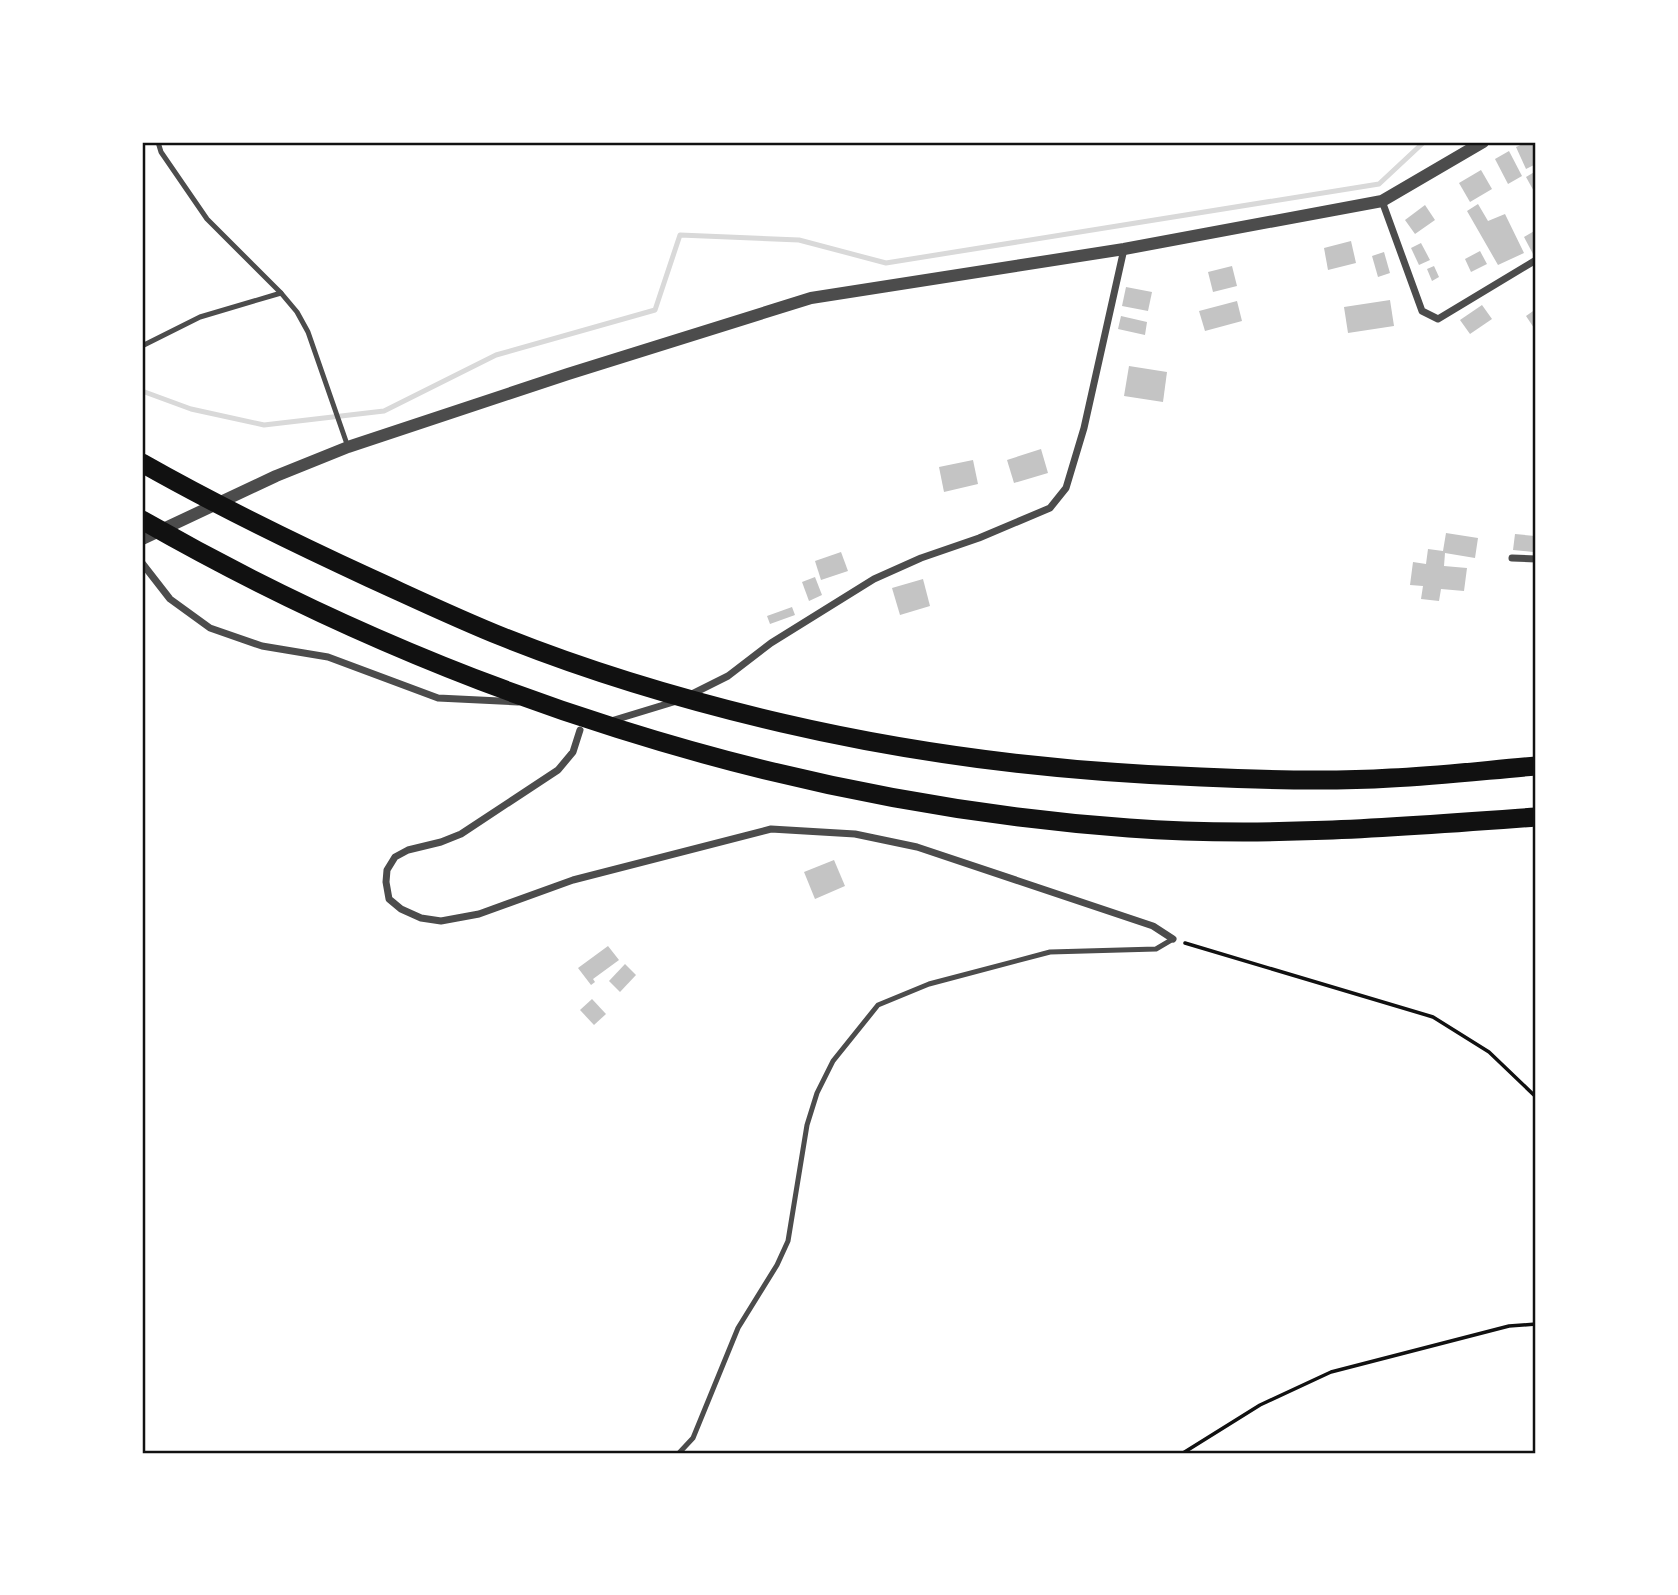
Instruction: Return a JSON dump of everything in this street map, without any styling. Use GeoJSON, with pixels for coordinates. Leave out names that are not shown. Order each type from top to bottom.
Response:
{"type":"FeatureCollection","features":[{"type":"Feature","properties":{"kind":"highway"},"geometry":{"type":"LineString","coordinates":[[142,463],[204,499],[318,554],[504,637],[601,672],[782,723],[864,740],[1007,762],[1130,775],[1260,779],[1390,778],[1536,766]]}},
{"type":"Feature","properties":{"kind":"highway"},"geometry":{"type":"LineString","coordinates":[[142,520],[293,600],[392,643],[580,716],[766,771],[848,789],[982,812],[1129,828],[1354,830],[1536,817]]}},
{"type":"Feature","properties":{"kind":"street"},"geometry":{"type":"LineString","coordinates":[[142,539],[276,476],[348,447],[811,298],[1124,249],[1382,201],[1483,142]]}},
{"type":"Feature","properties":{"kind":"street"},"geometry":{"type":"LineString","coordinates":[[1382,201],[1422,311],[1438,318],[1536,260]]}},
{"type":"Feature","properties":{"kind":"street"},"geometry":{"type":"LineString","coordinates":[[580,730],[671,704],[728,676],[771,643],[874,579],[1050,508],[1066,488],[1080,440],[1124,249]]}},
{"type":"Feature","properties":{"kind":"street"},"geometry":{"type":"LineString","coordinates":[[1512,558],[1536,559]]}},
{"type":"Feature","properties":{"kind":"street"},"geometry":{"type":"LineString","coordinates":[[142,563],[170,599],[210,628],[262,646],[328,657],[438,698],[537,703],[561,711],[580,730]]}},
{"type":"Feature","properties":{"kind":"street"},"geometry":{"type":"LineString","coordinates":[[580,730],[573,752],[558,770],[461,834],[408,850],[395,857],[387,870],[389,899],[401,909],[421,918],[441,921],[479,914],[573,880],[771,829],[855,834],[917,847],[1153,926],[1174,939]]}},
{"type":"Feature","properties":{"kind":"lane"},"geometry":{"type":"LineString","coordinates":[[158,142],[161,152],[207,219],[297,312],[309,332],[348,447]]}},
{"type":"Feature","properties":{"kind":"lane"},"geometry":{"type":"LineString","coordinates":[[142,346],[201,317],[281,293]]}},
{"type":"Feature","properties":{"kind":"lane"},"geometry":{"type":"LineString","coordinates":[[679,1453],[693,1438],[738,1328],[777,1265],[788,1241],[807,1125],[817,1093],[833,1061],[878,1005],[929,984],[1050,952],[1156,949],[1174,939]]}},
{"type":"Feature","properties":{"kind":"path"},"geometry":{"type":"LineString","coordinates":[[1174,939],[1433,1017],[1489,1052],[1536,1097]]}},
{"type":"Feature","properties":{"kind":"path"},"geometry":{"type":"LineString","coordinates":[[1183,1453],[1260,1405],[1331,1372],[1509,1326],[1536,1324]]}},
{"type":"Feature","properties":{"kind":"building"},"geometry":{"type":"Polygon","coordinates":[[[1527,142],[1536,142],[1536,164],[1526,169],[1516,147],[1527,142]]]}},
{"type":"Feature","properties":{"kind":"building"},"geometry":{"type":"Polygon","coordinates":[[[1509,151],[1522,176],[1508,184],[1495,159],[1509,151]]]}},
{"type":"Feature","properties":{"kind":"building"},"geometry":{"type":"Polygon","coordinates":[[[1481,170],[1492,189],[1470,202],[1459,183],[1481,170]]]}},
{"type":"Feature","properties":{"kind":"building"},"geometry":{"type":"Polygon","coordinates":[[[1536,171],[1536,195],[1526,177],[1536,171]]]}},
{"type":"Feature","properties":{"kind":"building"},"geometry":{"type":"Polygon","coordinates":[[[1478,204],[1488,221],[1505,214],[1524,253],[1498,265],[1467,211],[1478,204]]]}},
{"type":"Feature","properties":{"kind":"building"},"geometry":{"type":"Polygon","coordinates":[[[1425,205],[1435,220],[1415,234],[1405,220],[1425,205]]]}},
{"type":"Feature","properties":{"kind":"building"},"geometry":{"type":"Polygon","coordinates":[[[1536,230],[1536,252],[1533,254],[1524,237],[1536,230]]]}},
{"type":"Feature","properties":{"kind":"building"},"geometry":{"type":"Polygon","coordinates":[[[1351,241],[1356,263],[1328,270],[1324,248],[1351,241]]]}},
{"type":"Feature","properties":{"kind":"building"},"geometry":{"type":"Polygon","coordinates":[[[1421,243],[1430,260],[1419,265],[1411,248],[1421,243]]]}},
{"type":"Feature","properties":{"kind":"building"},"geometry":{"type":"Polygon","coordinates":[[[1480,251],[1487,264],[1471,272],[1465,259],[1480,251]]]}},
{"type":"Feature","properties":{"kind":"building"},"geometry":{"type":"Polygon","coordinates":[[[1384,252],[1390,273],[1378,277],[1372,256],[1384,252]]]}},
{"type":"Feature","properties":{"kind":"building"},"geometry":{"type":"Polygon","coordinates":[[[1232,266],[1237,286],[1213,292],[1208,272],[1232,266]]]}},
{"type":"Feature","properties":{"kind":"building"},"geometry":{"type":"Polygon","coordinates":[[[1434,266],[1439,277],[1432,281],[1427,269],[1434,266]]]}},
{"type":"Feature","properties":{"kind":"building"},"geometry":{"type":"Polygon","coordinates":[[[1126,287],[1152,292],[1148,311],[1122,306],[1126,287]]]}},
{"type":"Feature","properties":{"kind":"building"},"geometry":{"type":"Polygon","coordinates":[[[1390,300],[1394,326],[1348,333],[1344,307],[1390,300]]]}},
{"type":"Feature","properties":{"kind":"building"},"geometry":{"type":"Polygon","coordinates":[[[1237,301],[1242,321],[1205,331],[1199,311],[1237,301]]]}},
{"type":"Feature","properties":{"kind":"building"},"geometry":{"type":"Polygon","coordinates":[[[1482,305],[1492,319],[1470,334],[1460,320],[1482,305]]]}},
{"type":"Feature","properties":{"kind":"building"},"geometry":{"type":"Polygon","coordinates":[[[1536,309],[1536,331],[1526,316],[1536,309]]]}},
{"type":"Feature","properties":{"kind":"building"},"geometry":{"type":"Polygon","coordinates":[[[1121,316],[1147,322],[1145,335],[1118,329],[1121,316]]]}},
{"type":"Feature","properties":{"kind":"building"},"geometry":{"type":"Polygon","coordinates":[[[1129,366],[1167,372],[1163,402],[1124,396],[1129,366]]]}},
{"type":"Feature","properties":{"kind":"building"},"geometry":{"type":"Polygon","coordinates":[[[1041,449],[1048,473],[1014,483],[1007,460],[1041,449]]]}},
{"type":"Feature","properties":{"kind":"building"},"geometry":{"type":"Polygon","coordinates":[[[973,460],[978,484],[944,492],[939,467],[973,460]]]}},
{"type":"Feature","properties":{"kind":"building"},"geometry":{"type":"Polygon","coordinates":[[[1446,533],[1478,538],[1475,558],[1445,553],[1444,566],[1467,568],[1464,591],[1441,589],[1439,601],[1421,599],[1423,586],[1410,585],[1413,562],[1426,564],[1428,549],[1443,551],[1446,533]]]}},
{"type":"Feature","properties":{"kind":"building"},"geometry":{"type":"Polygon","coordinates":[[[1515,534],[1535,536],[1533,552],[1513,550],[1515,534]]]}},
{"type":"Feature","properties":{"kind":"building"},"geometry":{"type":"Polygon","coordinates":[[[841,552],[848,571],[821,580],[815,561],[841,552]]]}},
{"type":"Feature","properties":{"kind":"building"},"geometry":{"type":"Polygon","coordinates":[[[815,577],[822,595],[809,601],[802,582],[815,577]]]}},
{"type":"Feature","properties":{"kind":"building"},"geometry":{"type":"Polygon","coordinates":[[[923,579],[930,606],[900,615],[892,588],[923,579]]]}},
{"type":"Feature","properties":{"kind":"building"},"geometry":{"type":"Polygon","coordinates":[[[792,607],[795,615],[770,624],[767,616],[792,607]]]}},
{"type":"Feature","properties":{"kind":"building"},"geometry":{"type":"Polygon","coordinates":[[[834,860],[845,886],[815,899],[804,872],[834,860]]]}},
{"type":"Feature","properties":{"kind":"building"},"geometry":{"type":"Polygon","coordinates":[[[608,946],[619,960],[593,979],[595,982],[591,985],[578,968],[608,946]]]}},
{"type":"Feature","properties":{"kind":"building"},"geometry":{"type":"Polygon","coordinates":[[[625,964],[636,975],[620,992],[609,981],[625,964]]]}},
{"type":"Feature","properties":{"kind":"building"},"geometry":{"type":"Polygon","coordinates":[[[592,999],[606,1014],[594,1025],[580,1010],[592,999]]]}},
{"type":"Feature","properties":{"kind":"waterway"},"geometry":{"type":"LineString","coordinates":[[142,391],[191,409],[264,425],[384,411],[496,355],[655,310],[680,235],[799,240],[886,263],[1379,184],[1424,142]]}}]}
